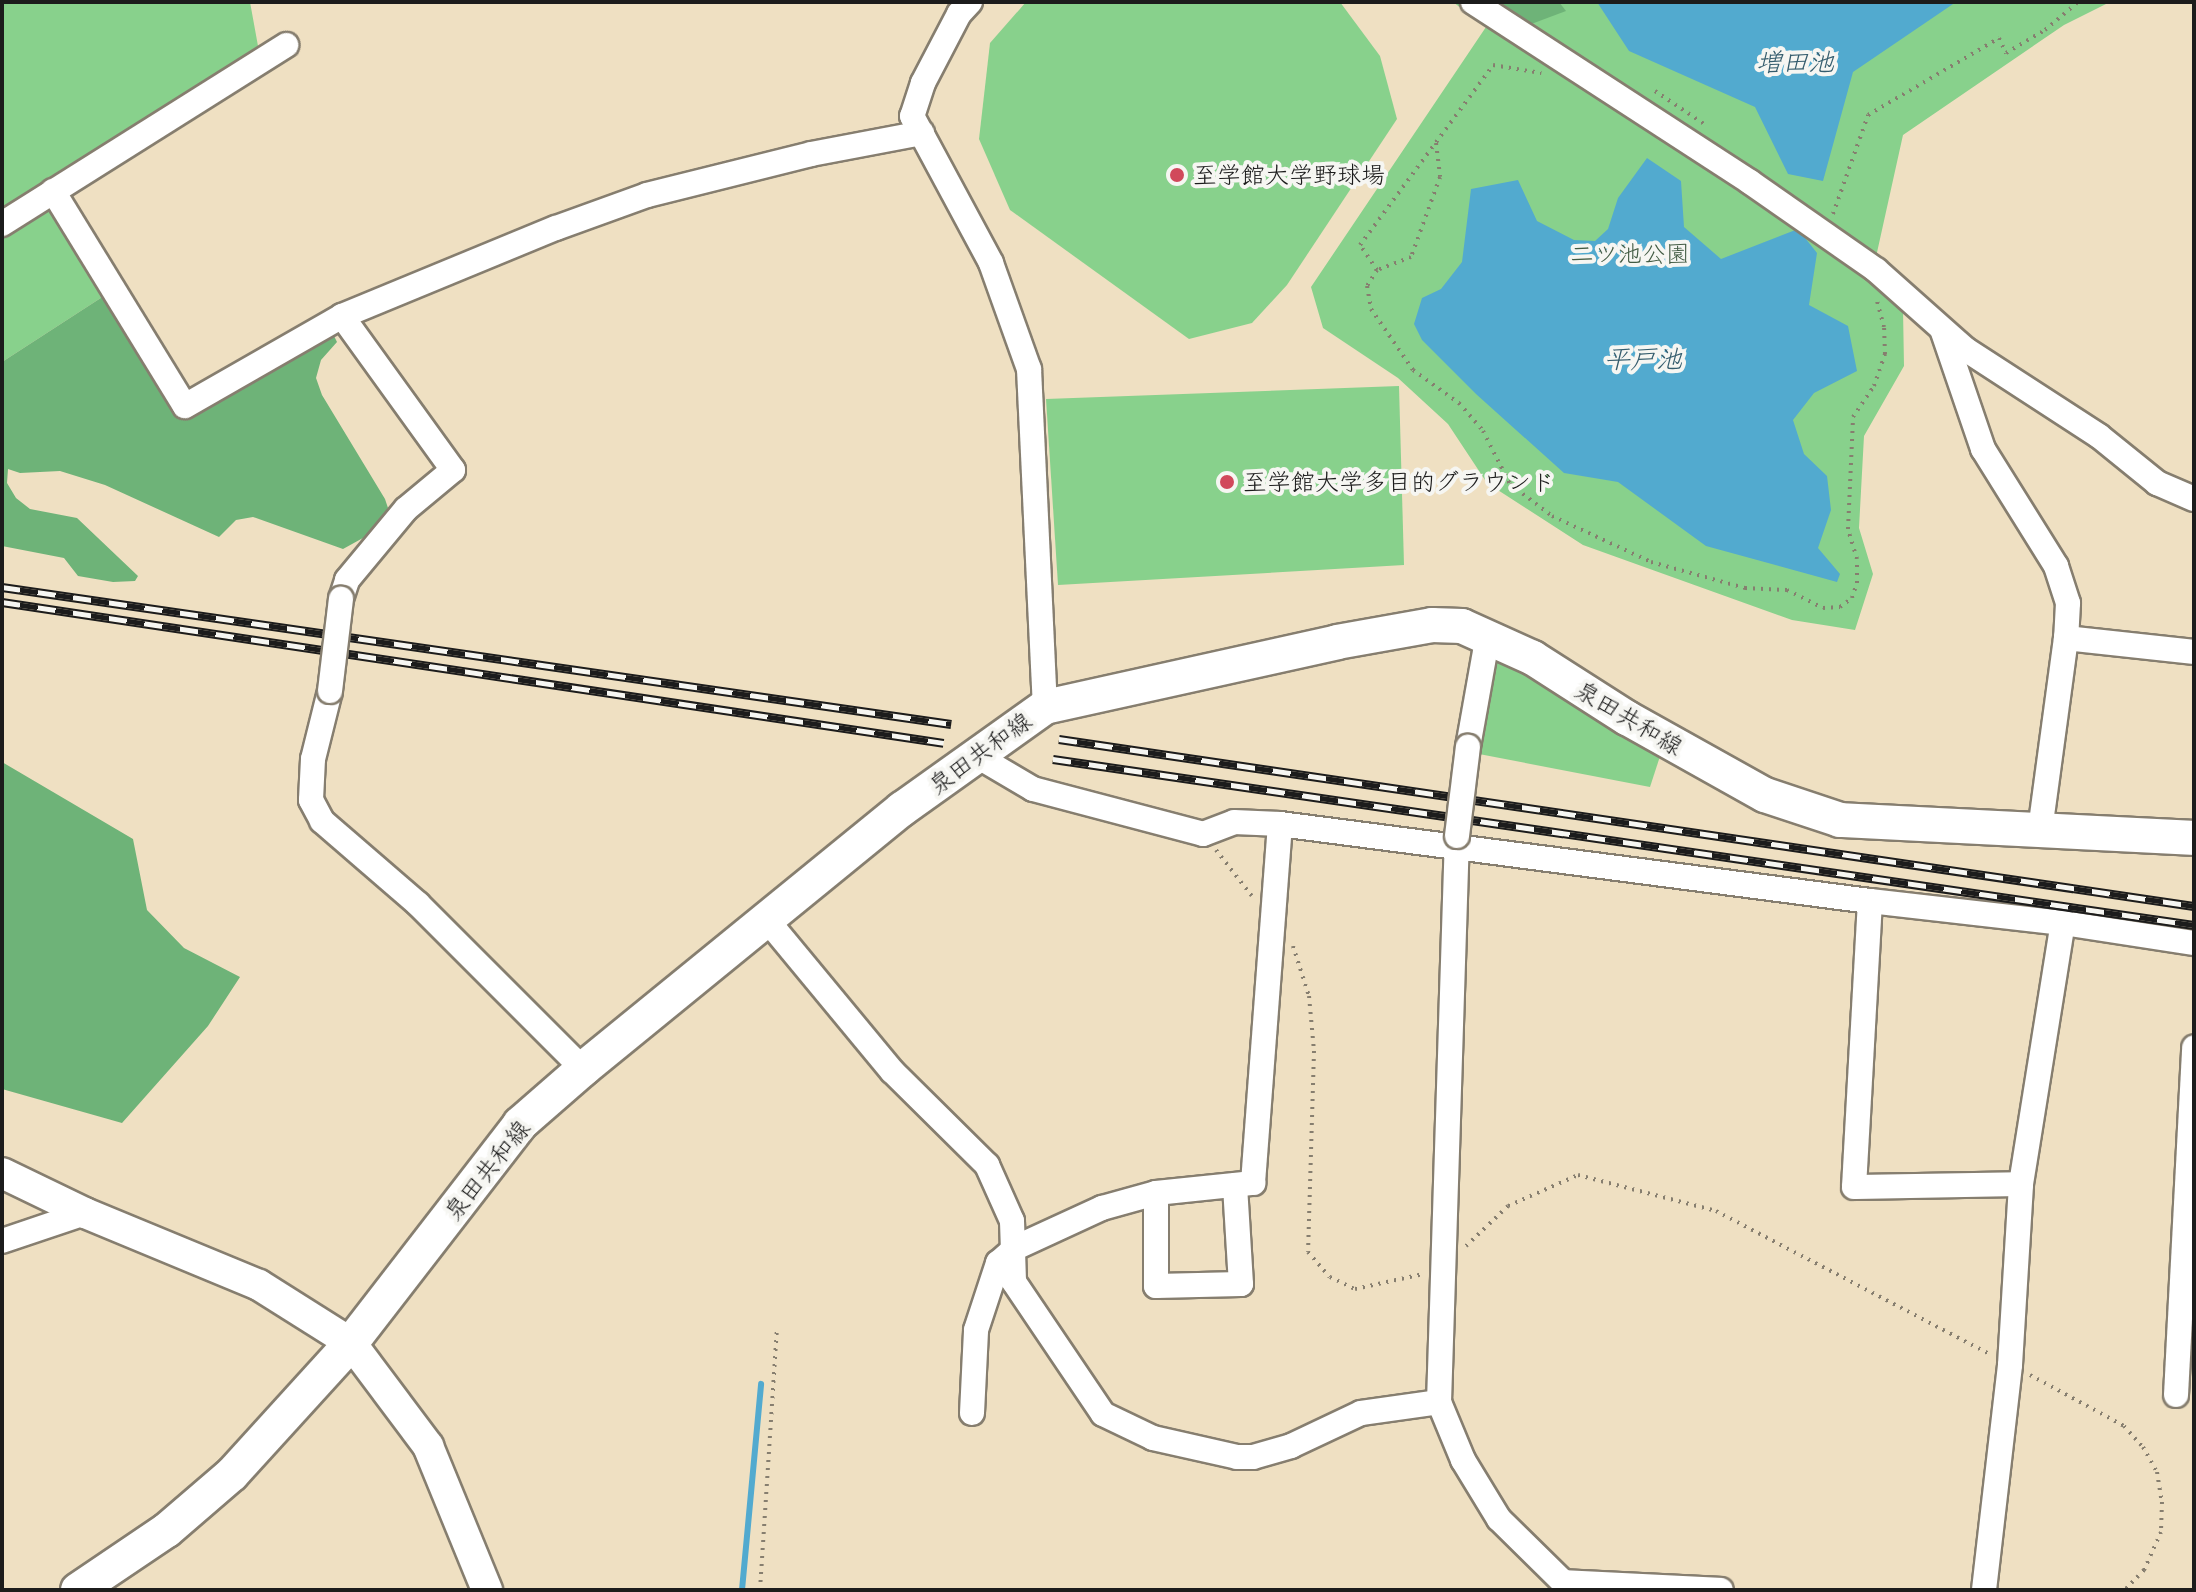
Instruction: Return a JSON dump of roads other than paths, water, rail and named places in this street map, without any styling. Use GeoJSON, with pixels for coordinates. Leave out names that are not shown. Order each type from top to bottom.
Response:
{"type":"FeatureCollection","features":[{"type":"Feature","properties":{"kind":"main road","name":"泉田共和線"},"geometry":{"type":"LineString","coordinates":[[78,1590],[167,1530],[232,1474],[351,1343],[520,1124],[890,819],[1045,707],[1337,642],[1432,625],[1462,626],[1488,635],[1533,658],[1696,758],[1765,795],[1840,820],[2194,838]]}},
{"type":"Feature","properties":{"kind":"street"},"geometry":{"type":"LineString","coordinates":[[970,2],[959,14],[923,83],[912,116],[991,263],[1029,369],[1045,707]]}},
{"type":"Feature","properties":{"kind":"street"},"geometry":{"type":"LineString","coordinates":[[1473,2],[1750,182],[1876,270],[1965,349],[2099,436],[2157,483],[2194,499]]}},
{"type":"Feature","properties":{"kind":"street"},"geometry":{"type":"LineString","coordinates":[[2,224],[286,45]]}},
{"type":"Feature","properties":{"kind":"street"},"geometry":{"type":"LineString","coordinates":[[53,191],[185,406],[342,316],[474,259],[647,195],[811,154],[922,133]]}},
{"type":"Feature","properties":{"kind":"street"},"geometry":{"type":"LineString","coordinates":[[342,316],[453,470],[406,509],[347,580],[341,599],[330,691],[313,759],[311,800],[322,821],[418,904],[583,1069]]}},
{"type":"Feature","properties":{"kind":"street"},"geometry":{"type":"LineString","coordinates":[[1940,324],[1983,449],[2056,566],[2068,603],[2040,831]]}},
{"type":"Feature","properties":{"kind":"street"},"geometry":{"type":"LineString","coordinates":[[1488,635],[1468,747],[1456,842],[1439,1402],[1463,1460],[1499,1519],[1563,1582],[1721,1590]]}},
{"type":"Feature","properties":{"kind":"street"},"geometry":{"type":"LineString","coordinates":[[2066,638],[2194,652]]}},
{"type":"Feature","properties":{"kind":"street"},"geometry":{"type":"LineString","coordinates":[[977,756],[1033,789],[1203,834],[1234,822],[1456,842],[2194,943]]}},
{"type":"Feature","properties":{"kind":"street"},"geometry":{"type":"LineString","coordinates":[[972,1413],[976,1330],[998,1263],[1015,1248],[1102,1208],[1156,1193],[1253,1183],[1280,824]]}},
{"type":"Feature","properties":{"kind":"street"},"geometry":{"type":"LineString","coordinates":[[1870,901],[1854,1187],[2021,1184]]}},
{"type":"Feature","properties":{"kind":"street"},"geometry":{"type":"LineString","coordinates":[[767,920],[892,1071],[987,1165],[1012,1221],[1014,1282],[1066,1364],[1103,1414],[1153,1438],[1253,1457],[1291,1446],[1361,1413],[1439,1402]]}},
{"type":"Feature","properties":{"kind":"street"},"geometry":{"type":"LineString","coordinates":[[1984,1590],[2010,1365],[2021,1184],[2063,923]]}},
{"type":"Feature","properties":{"kind":"street"},"geometry":{"type":"LineString","coordinates":[[2176,1395],[2194,1047]]}},
{"type":"Feature","properties":{"kind":"street"},"geometry":{"type":"LineString","coordinates":[[2,1173],[85,1213],[259,1285],[351,1343],[428,1446],[487,1590]]}},
{"type":"Feature","properties":{"kind":"street"},"geometry":{"type":"LineString","coordinates":[[1156,1193],[1156,1286],[1241,1284],[1235,1185]]}},
{"type":"Feature","properties":{"kind":"street"},"geometry":{"type":"LineString","coordinates":[[2,1241],[85,1213]]}},
{"type":"Feature","properties":{"kind":"water","name":"増田池"},"geometry":{"type":"Polygon","coordinates":[[[1597,2],[1956,2],[1853,72],[1823,181],[1788,174],[1755,107],[1629,51],[1597,2]]]}},
{"type":"Feature","properties":{"kind":"water","name":"平戸池"},"geometry":{"type":"Polygon","coordinates":[[[1647,158],[1681,181],[1684,227],[1721,259],[1798,229],[1817,253],[1809,305],[1848,326],[1857,371],[1814,393],[1793,420],[1804,454],[1827,476],[1831,510],[1818,548],[1840,574],[1837,582],[1706,546],[1618,482],[1564,473],[1476,394],[1422,340],[1414,324],[1422,298],[1441,289],[1462,262],[1471,189],[1518,180],[1537,221],[1574,240],[1595,241],[1608,229],[1618,198],[1647,158]]]}},
{"type":"Feature","properties":{"kind":"waterway"},"geometry":{"type":"LineString","coordinates":[[742,1590],[761,1384]]}},
{"type":"Feature","properties":{"kind":"railway"},"geometry":{"type":"LineString","coordinates":[[2,587],[951,724]]}},
{"type":"Feature","properties":{"kind":"railway"},"geometry":{"type":"LineString","coordinates":[[2,602],[944,743]]}},
{"type":"Feature","properties":{"kind":"railway"},"geometry":{"type":"LineString","coordinates":[[1059,739],[2194,906]]}},
{"type":"Feature","properties":{"kind":"railway"},"geometry":{"type":"LineString","coordinates":[[1053,759],[2194,925]]}},
{"type":"Feature","properties":{"kind":"place","name":"至学館大学野球場"},"geometry":{"type":"Point","coordinates":[1177,175]}},
{"type":"Feature","properties":{"kind":"place","name":"至学館大学多目的グラウンド"},"geometry":{"type":"Point","coordinates":[1227,482]}},
{"type":"Feature","properties":{"kind":"park label","name":"二ツ池公園"},"geometry":{"type":"Point","coordinates":[1630,254]}}]}
